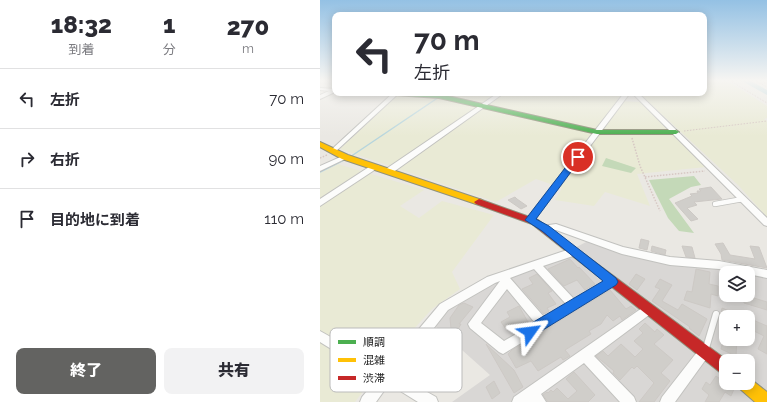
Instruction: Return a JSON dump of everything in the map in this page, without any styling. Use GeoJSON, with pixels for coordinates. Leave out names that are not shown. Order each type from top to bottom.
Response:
{"type":"FeatureCollection","features":[{"type":"Feature","properties":{"kind":"street"},"geometry":{"type":"LineString","coordinates":[[333,151],[389,99]]}},
{"type":"Feature","properties":{"kind":"street"},"geometry":{"type":"LineString","coordinates":[[451,99],[597,132],[676,132]]}},
{"type":"Feature","properties":{"kind":"street"},"geometry":{"type":"LineString","coordinates":[[389,171],[493,99]]}},
{"type":"Feature","properties":{"kind":"street"},"geometry":{"type":"LineString","coordinates":[[530,220],[623,99]]}},
{"type":"Feature","properties":{"kind":"street"},"geometry":{"type":"LineString","coordinates":[[640,99],[676,132],[767,223]]}},
{"type":"Feature","properties":{"kind":"street"},"geometry":{"type":"LineString","coordinates":[[320,144],[345,157],[530,220],[545,228],[573,252],[719,362]]}},
{"type":"Feature","properties":{"kind":"street"},"geometry":{"type":"LineString","coordinates":[[320,169],[345,157]]}},
{"type":"Feature","properties":{"kind":"street"},"geometry":{"type":"LineString","coordinates":[[320,203],[375,167]]}},
{"type":"Feature","properties":{"kind":"street"},"geometry":{"type":"LineString","coordinates":[[545,228],[556,227],[622,250],[670,261],[720,265],[767,274]]}},
{"type":"Feature","properties":{"kind":"street"},"geometry":{"type":"LineString","coordinates":[[428,328],[444,308],[492,280],[504,279],[536,265],[573,252]]}},
{"type":"Feature","properties":{"kind":"street"},"geometry":{"type":"LineString","coordinates":[[536,265],[573,306]]}},
{"type":"Feature","properties":{"kind":"street"},"geometry":{"type":"LineString","coordinates":[[504,279],[474,324],[503,348],[612,282]]}},
{"type":"Feature","properties":{"kind":"street"},"geometry":{"type":"LineString","coordinates":[[504,279],[543,324]]}},
{"type":"Feature","properties":{"kind":"street"},"geometry":{"type":"LineString","coordinates":[[519,402],[536,398],[585,355],[649,309]]}},
{"type":"Feature","properties":{"kind":"street"},"geometry":{"type":"LineString","coordinates":[[320,336],[330,342]]}},
{"type":"Feature","properties":{"kind":"street"},"geometry":{"type":"LineString","coordinates":[[667,402],[706,351]]}},
{"type":"Feature","properties":{"kind":"street"},"geometry":{"type":"LineString","coordinates":[[585,355],[629,402]]}},
{"type":"Feature","properties":{"kind":"street"},"geometry":{"type":"LineString","coordinates":[[752,390],[767,402]]}},
{"type":"Feature","properties":{"kind":"street"},"geometry":{"type":"LineString","coordinates":[[367,402],[375,392]]}},
{"type":"Feature","properties":{"kind":"street"},"geometry":{"type":"LineString","coordinates":[[414,392],[431,402]]}},
{"type":"Feature","properties":{"kind":"lane"},"geometry":{"type":"LineString","coordinates":[[715,204],[743,199]]}},
{"type":"Feature","properties":{"kind":"lane"},"geometry":{"type":"LineString","coordinates":[[706,351],[716,314]]}},
{"type":"Feature","properties":{"kind":"path"},"geometry":{"type":"LineString","coordinates":[[676,132],[767,121]]}},
{"type":"Feature","properties":{"kind":"path"},"geometry":{"type":"LineString","coordinates":[[630,132],[645,177],[660,211]]}},
{"type":"Feature","properties":{"kind":"path"},"geometry":{"type":"LineString","coordinates":[[645,177],[714,170]]}},
{"type":"Feature","properties":{"kind":"shaded area"},"geometry":{"type":"Polygon","coordinates":[[[590,240],[627,253],[719,267],[719,302],[755,302],[755,273],[767,275],[767,402],[452,402],[490,375],[462,350],[462,328],[437,328],[434,325],[446,309],[488,285],[534,269],[590,240]]]}},
{"type":"Feature","properties":{"kind":"green space"},"geometry":{"type":"Polygon","coordinates":[[[394,99],[618,99],[616,101],[640,102],[706,167],[637,174],[650,206],[605,192],[594,206],[555,200],[562,188],[536,179],[496,202],[340,149],[394,99]]]}},
{"type":"Feature","properties":{"kind":"green space"},"geometry":{"type":"Polygon","coordinates":[[[645,99],[756,99],[767,106],[767,118],[764,119],[767,121],[767,217],[738,185],[645,99]]]}},
{"type":"Feature","properties":{"kind":"green space"},"geometry":{"type":"Polygon","coordinates":[[[606,158],[636,168],[631,173],[602,166],[606,158]]]}},
{"type":"Feature","properties":{"kind":"green space"},"geometry":{"type":"Polygon","coordinates":[[[338,164],[424,190],[400,206],[419,218],[442,201],[494,215],[452,272],[460,289],[432,309],[415,328],[330,328],[330,392],[363,392],[355,402],[320,402],[320,173],[338,164]]]}},
{"type":"Feature","properties":{"kind":"green space"},"geometry":{"type":"Polygon","coordinates":[[[694,176],[701,185],[691,187],[669,199],[694,233],[679,231],[668,218],[649,180],[694,176]]]}},
{"type":"Feature","properties":{"kind":"building"},"geometry":{"type":"Polygon","coordinates":[[[711,187],[722,199],[694,202],[697,205],[687,208],[698,219],[691,221],[675,203],[692,196],[690,194],[698,193],[697,191],[701,191],[699,189],[711,187]]]}},
{"type":"Feature","properties":{"kind":"building"},"geometry":{"type":"Polygon","coordinates":[[[515,197],[527,206],[521,209],[508,200],[515,197]]]}},
{"type":"Feature","properties":{"kind":"building"},"geometry":{"type":"Polygon","coordinates":[[[641,239],[649,241],[647,250],[639,248],[641,239]]]}},
{"type":"Feature","properties":{"kind":"building"},"geometry":{"type":"Polygon","coordinates":[[[723,243],[730,255],[755,259],[750,246],[759,247],[767,268],[722,260],[721,254],[715,244],[723,243]]]}},
{"type":"Feature","properties":{"kind":"building"},"geometry":{"type":"Polygon","coordinates":[[[652,246],[666,250],[665,255],[651,251],[652,246]]]}},
{"type":"Feature","properties":{"kind":"building"},"geometry":{"type":"Polygon","coordinates":[[[682,246],[692,247],[695,258],[686,257],[682,246]]]}},
{"type":"Feature","properties":{"kind":"building"},"geometry":{"type":"Polygon","coordinates":[[[570,259],[595,284],[585,290],[577,280],[564,286],[548,269],[570,259]]]}},
{"type":"Feature","properties":{"kind":"building"},"geometry":{"type":"Polygon","coordinates":[[[696,269],[710,272],[709,284],[718,286],[718,296],[711,294],[710,308],[684,300],[687,291],[692,292],[696,269]]]}},
{"type":"Feature","properties":{"kind":"building"},"geometry":{"type":"Polygon","coordinates":[[[537,274],[552,291],[548,293],[556,304],[547,308],[549,311],[544,314],[522,289],[533,284],[529,278],[537,274]]]}},
{"type":"Feature","properties":{"kind":"building"},"geometry":{"type":"Polygon","coordinates":[[[636,274],[645,279],[637,290],[629,284],[636,274]]]}},
{"type":"Feature","properties":{"kind":"building"},"geometry":{"type":"Polygon","coordinates":[[[660,279],[672,285],[662,301],[678,310],[682,304],[707,319],[699,336],[689,328],[690,327],[652,301],[660,289],[655,287],[660,279]]]}},
{"type":"Feature","properties":{"kind":"building"},"geometry":{"type":"Polygon","coordinates":[[[610,290],[626,309],[631,306],[636,310],[622,320],[620,316],[613,321],[607,315],[601,324],[589,331],[591,334],[565,350],[570,356],[563,360],[561,357],[538,371],[531,361],[516,368],[508,354],[512,350],[610,290]]]}},
{"type":"Feature","properties":{"kind":"building"},"geometry":{"type":"Polygon","coordinates":[[[755,298],[767,302],[767,310],[744,303],[755,302],[755,298]]]}},
{"type":"Feature","properties":{"kind":"building"},"geometry":{"type":"Polygon","coordinates":[[[464,303],[473,307],[459,324],[461,324],[459,328],[451,328],[450,318],[459,305],[464,303]]]}},
{"type":"Feature","properties":{"kind":"building"},"geometry":{"type":"Polygon","coordinates":[[[519,306],[529,324],[518,330],[515,324],[506,329],[501,322],[510,317],[507,312],[519,306]]]}},
{"type":"Feature","properties":{"kind":"building"},"geometry":{"type":"Polygon","coordinates":[[[755,321],[767,326],[767,354],[758,349],[764,336],[755,332],[755,321]]]}},
{"type":"Feature","properties":{"kind":"building"},"geometry":{"type":"Polygon","coordinates":[[[645,323],[655,332],[657,329],[664,335],[654,344],[673,360],[661,373],[670,381],[654,402],[639,402],[654,383],[637,366],[634,369],[632,367],[620,380],[613,373],[614,371],[596,356],[603,351],[608,356],[621,344],[635,357],[643,349],[634,341],[643,333],[639,329],[645,323]]]}},
{"type":"Feature","properties":{"kind":"building"},"geometry":{"type":"Polygon","coordinates":[[[486,344],[514,370],[523,387],[514,393],[486,344]]]}},
{"type":"Feature","properties":{"kind":"building"},"geometry":{"type":"Polygon","coordinates":[[[722,346],[737,346],[736,354],[732,354],[721,349],[722,346]]]}},
{"type":"Feature","properties":{"kind":"building"},"geometry":{"type":"Polygon","coordinates":[[[574,372],[595,395],[588,402],[548,402],[543,395],[551,390],[553,392],[557,388],[568,399],[577,391],[566,379],[574,372]]]}},
{"type":"Feature","properties":{"kind":"building"},"geometry":{"type":"Polygon","coordinates":[[[716,376],[719,378],[719,390],[734,390],[731,396],[725,392],[719,402],[705,402],[709,395],[702,389],[706,382],[710,385],[716,376]]]}},
{"type":"Feature","properties":{"kind":"building"},"geometry":{"type":"Polygon","coordinates":[[[494,381],[500,393],[492,399],[486,387],[494,381]]]}},
{"type":"Feature","properties":{"kind":"waterway"},"geometry":{"type":"LineString","coordinates":[[350,157],[436,99]]}},
{"type":"Feature","properties":{"kind":"waterway"},"geometry":{"type":"LineString","coordinates":[[320,172],[346,159]]}},
{"type":"Feature","properties":{"kind":"traffic: fast"},"geometry":{"type":"LineString","coordinates":[[451,99],[597,132],[676,132]]}},
{"type":"Feature","properties":{"kind":"traffic: slow"},"geometry":{"type":"LineString","coordinates":[[320,144],[345,157],[479,202]]}},
{"type":"Feature","properties":{"kind":"traffic: slow"},"geometry":{"type":"LineString","coordinates":[[752,390],[767,402]]}},
{"type":"Feature","properties":{"kind":"traffic: jam"},"geometry":{"type":"LineString","coordinates":[[479,202],[535,222],[719,363]]}},
{"type":"Feature","properties":{"kind":"route"},"geometry":{"type":"LineString","coordinates":[[530,332],[612,282],[591,267],[545,228],[530,220],[578,157]]}}]}
